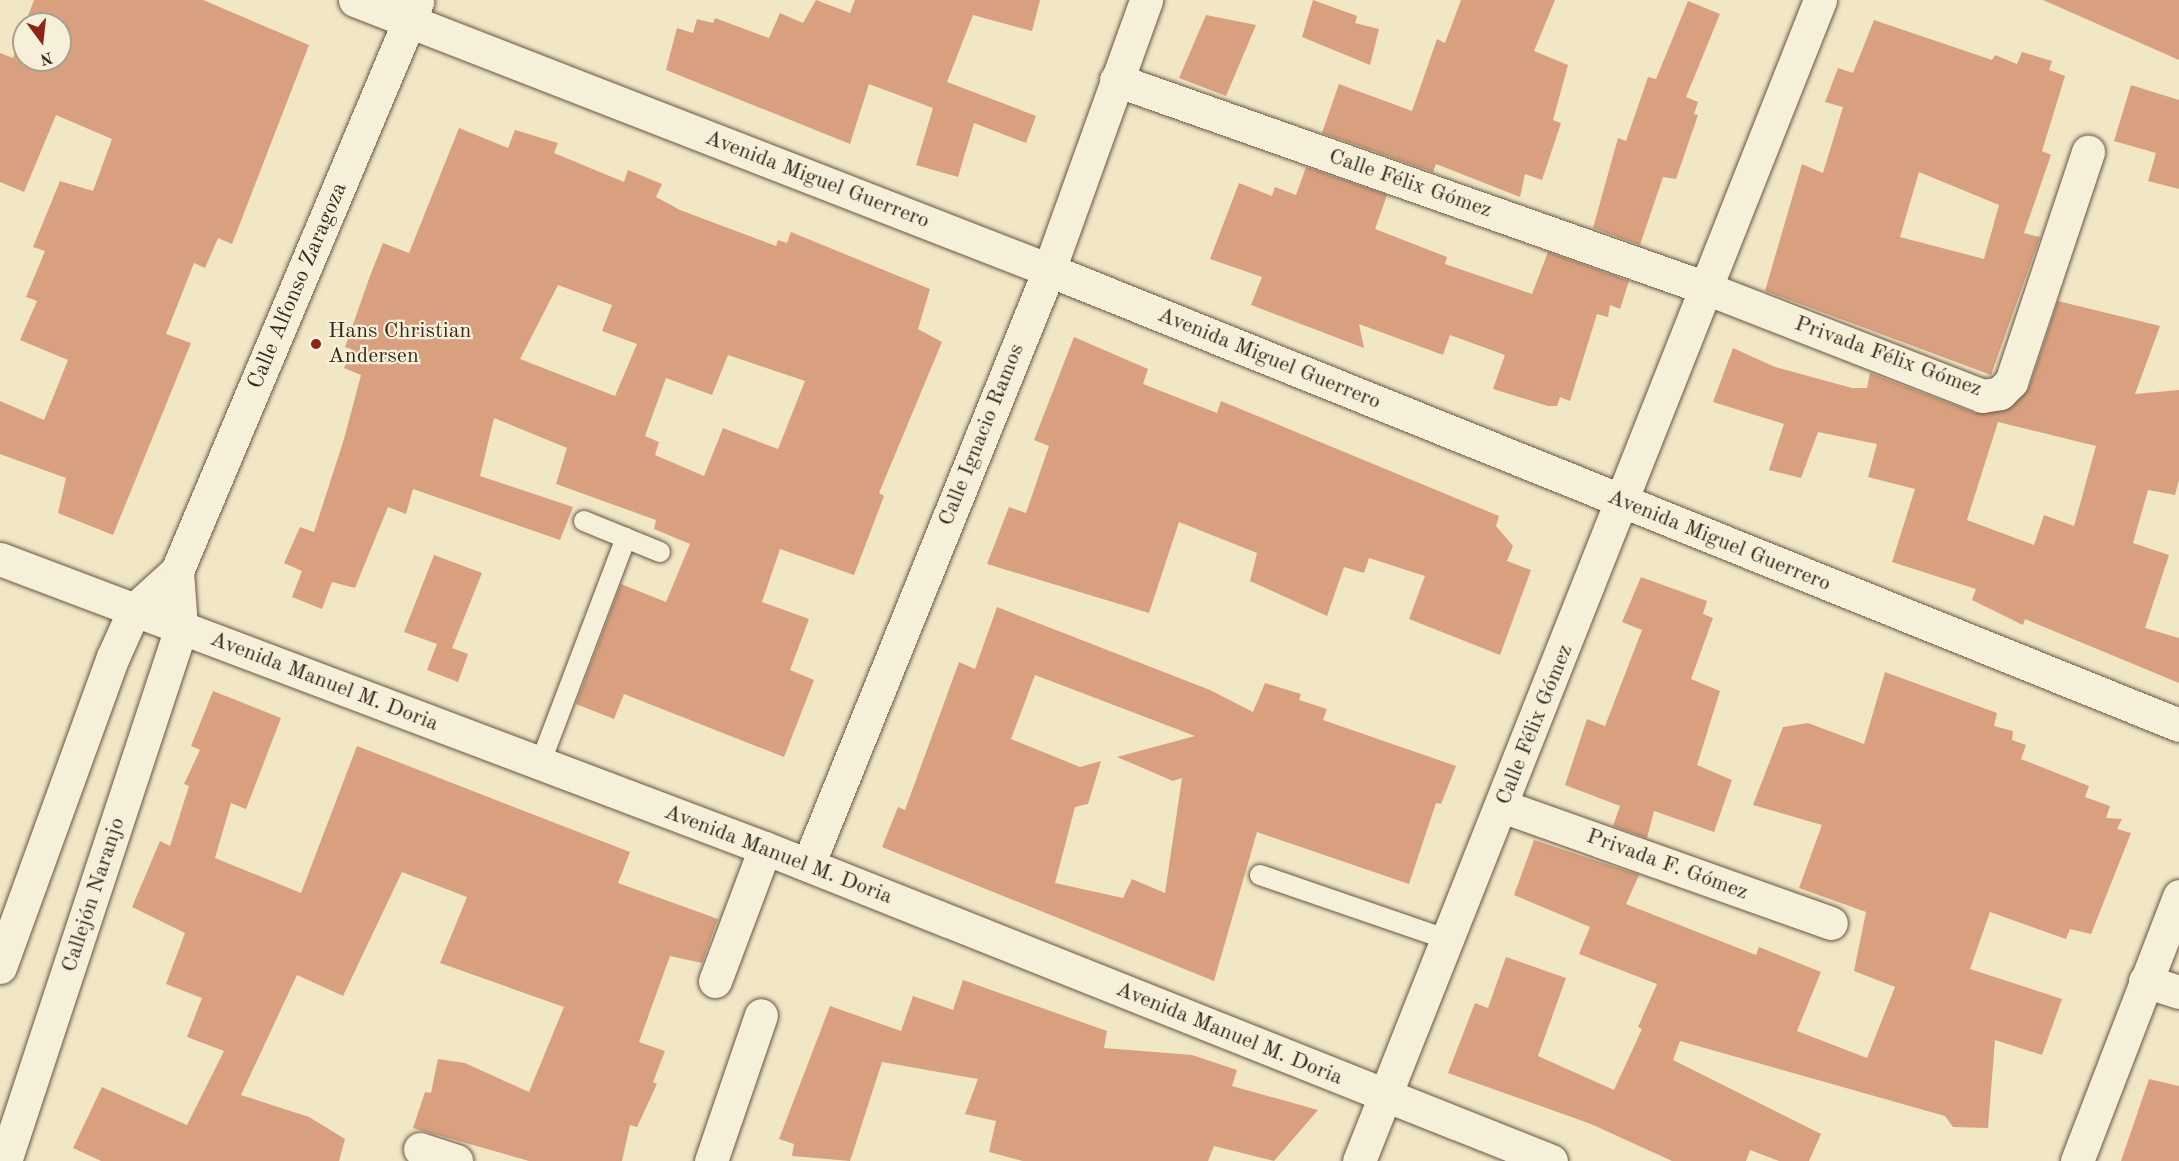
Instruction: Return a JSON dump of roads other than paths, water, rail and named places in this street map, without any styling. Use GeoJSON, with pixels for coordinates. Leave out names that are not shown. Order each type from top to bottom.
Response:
{"type":"FeatureCollection","features":[{"type":"Feature","properties":{"kind":"street","name":"Avenida Miguel Guerrero"},"geometry":{"type":"LineString","coordinates":[[355,0],[414,11],[1049,270],[2179,725]]}},
{"type":"Feature","properties":{"kind":"street","name":"Calle Ignacio Ramos"},"geometry":{"type":"LineString","coordinates":[[807,865],[1049,270],[1146,0]]}},
{"type":"Feature","properties":{"kind":"street","name":"Calle Félix Gómez"},"geometry":{"type":"LineString","coordinates":[[1359,1161],[1387,1097],[1623,502],[1704,287],[1820,0]]}},
{"type":"Feature","properties":{"kind":"street","name":"Calle Alfonso Zaragoza"},"geometry":{"type":"LineString","coordinates":[[134,610],[177,571],[414,11]]}},
{"type":"Feature","properties":{"kind":"street","name":"Calle Félix Gómez"},"geometry":{"type":"LineString","coordinates":[[1116,80],[1704,287]]}},
{"type":"Feature","properties":{"kind":"street","name":"Privada Félix Gómez"},"geometry":{"type":"LineString","coordinates":[[1704,287],[1982,396],[2000,393],[2011,382],[2088,152]]}},
{"type":"Feature","properties":{"kind":"street","name":"Avenida Manuel M. Doria"},"geometry":{"type":"LineString","coordinates":[[0,559],[765,848],[1551,1161]]}},
{"type":"Feature","properties":{"kind":"street","name":"Calle Alfonso Zaragoza"},"geometry":{"type":"LineString","coordinates":[[177,571],[181,628]]}},
{"type":"Feature","properties":{"kind":"street"},"geometry":{"type":"LineString","coordinates":[[0,968],[134,610]]}},
{"type":"Feature","properties":{"kind":"street","name":"Callejón Naranjo"},"geometry":{"type":"LineString","coordinates":[[5,1161],[181,628]]}},
{"type":"Feature","properties":{"kind":"street","name":"Privada F. Gómez"},"geometry":{"type":"LineString","coordinates":[[1502,806],[1831,923]]}},
{"type":"Feature","properties":{"kind":"street"},"geometry":{"type":"LineString","coordinates":[[715,981],[765,848]]}},
{"type":"Feature","properties":{"kind":"street"},"geometry":{"type":"LineString","coordinates":[[2077,1161],[2179,896]]}},
{"type":"Feature","properties":{"kind":"street"},"geometry":{"type":"LineString","coordinates":[[2145,981],[2179,992]]}},
{"type":"Feature","properties":{"kind":"street"},"geometry":{"type":"LineString","coordinates":[[711,1161],[761,1015]]}},
{"type":"Feature","properties":{"kind":"street"},"geometry":{"type":"LineString","coordinates":[[420,1149],[456,1161]]}},
{"type":"Feature","properties":{"kind":"lane"},"geometry":{"type":"LineString","coordinates":[[584,521],[660,552]]}},
{"type":"Feature","properties":{"kind":"lane"},"geometry":{"type":"LineString","coordinates":[[540,764],[626,538]]}},
{"type":"Feature","properties":{"kind":"lane"},"geometry":{"type":"LineString","coordinates":[[1260,875],[1449,940]]}},
{"type":"Feature","properties":{"kind":"place","name":"Hans Christian Andersen"},"geometry":{"type":"Point","coordinates":[316,344]}}]}
